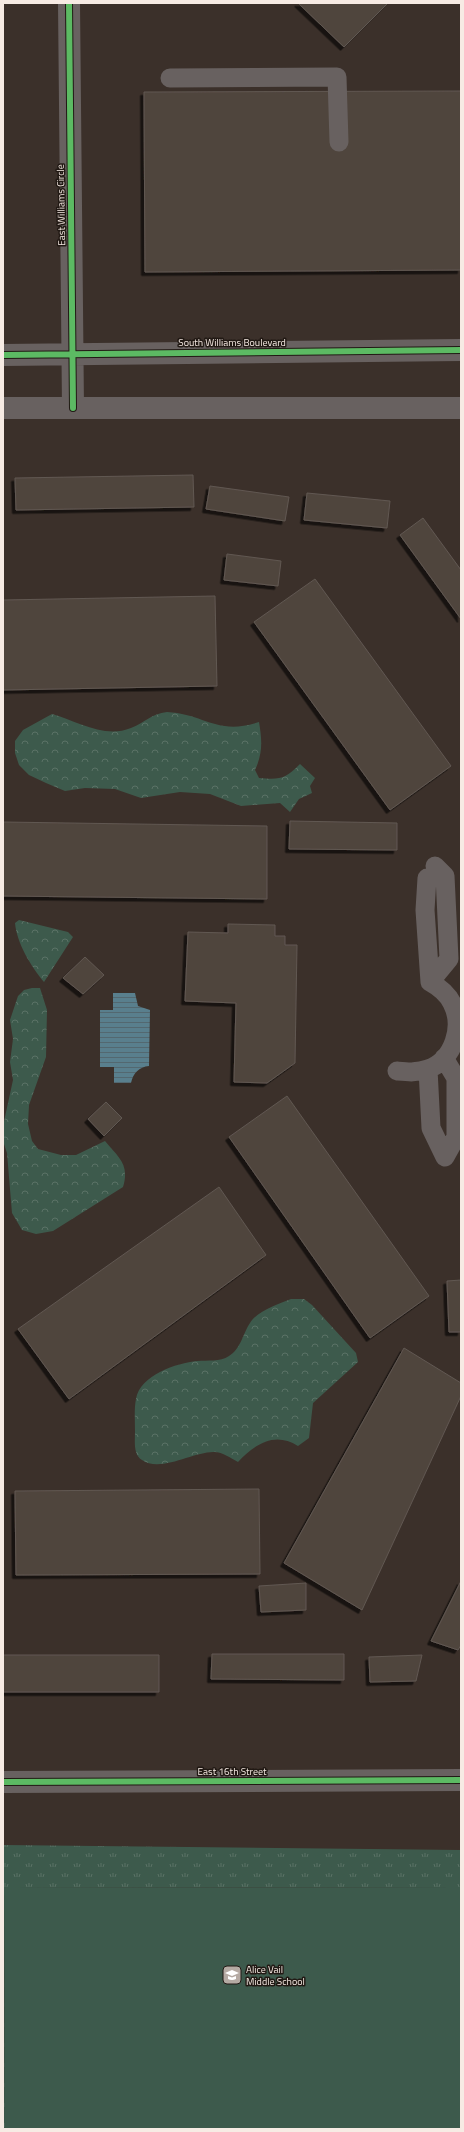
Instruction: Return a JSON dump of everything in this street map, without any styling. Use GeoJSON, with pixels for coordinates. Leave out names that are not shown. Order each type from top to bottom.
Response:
{"type":"FeatureCollection","features":[{"type":"Feature","properties":{"kind":"street","name":"East Williams Circle"},"geometry":{"type":"LineString","coordinates":[[69,3],[73,408]]}},
{"type":"Feature","properties":{"kind":"street","name":"South Williams Boulevard"},"geometry":{"type":"LineString","coordinates":[[3,355],[73,353],[461,350]]}},
{"type":"Feature","properties":{"kind":"street"},"geometry":{"type":"LineString","coordinates":[[3,408],[461,408]]}},
{"type":"Feature","properties":{"kind":"street","name":"East 16th Street"},"geometry":{"type":"LineString","coordinates":[[3,1782],[461,1780]]}},
{"type":"Feature","properties":{"kind":"lane"},"geometry":{"type":"LineString","coordinates":[[170,78],[337,77],[339,142]]}},
{"type":"Feature","properties":{"kind":"lane"},"geometry":{"type":"LineString","coordinates":[[397,1071],[413,1072],[428,1069],[444,1058],[452,1048],[458,1033],[460,1016],[443,990],[430,982],[425,910],[431,872]]}},
{"type":"Feature","properties":{"kind":"lane"},"geometry":{"type":"LineString","coordinates":[[428,1069],[431,1128],[445,1158],[456,1137],[456,1078],[444,1058]]}},
{"type":"Feature","properties":{"kind":"green space"},"geometry":{"type":"Polygon","coordinates":[[[167,712],[192,716],[221,726],[245,726],[259,722],[261,746],[258,764],[255,770],[259,778],[272,779],[286,776],[300,764],[315,778],[310,786],[312,793],[299,799],[290,812],[280,803],[241,806],[210,794],[180,792],[141,798],[115,789],[85,788],[65,791],[29,775],[19,765],[15,753],[15,741],[23,730],[52,714],[91,728],[121,731],[131,728],[153,716],[167,712]]]}},
{"type":"Feature","properties":{"kind":"green space"},"geometry":{"type":"Polygon","coordinates":[[[19,920],[68,932],[73,937],[44,982],[34,969],[22,947],[16,931],[15,923],[19,920]]]}},
{"type":"Feature","properties":{"kind":"green space"},"geometry":{"type":"Polygon","coordinates":[[[40,988],[47,1010],[46,1057],[29,1105],[28,1124],[32,1141],[38,1149],[61,1155],[76,1155],[105,1141],[122,1161],[125,1172],[123,1187],[53,1231],[36,1234],[22,1230],[12,1213],[7,1153],[3,1141],[3,1126],[13,1080],[10,1062],[13,1039],[10,1020],[18,996],[24,990],[40,988]]]}},
{"type":"Feature","properties":{"kind":"green space"},"geometry":{"type":"Polygon","coordinates":[[[291,1299],[304,1299],[312,1305],[356,1353],[358,1362],[313,1403],[309,1438],[298,1446],[281,1440],[266,1442],[251,1450],[238,1462],[226,1455],[216,1452],[205,1453],[177,1461],[158,1464],[149,1463],[139,1458],[135,1448],[135,1407],[139,1391],[144,1383],[160,1372],[180,1364],[197,1361],[218,1360],[229,1356],[239,1345],[248,1327],[257,1315],[269,1308],[291,1299]]]}},
{"type":"Feature","properties":{"kind":"green space"},"geometry":{"type":"Polygon","coordinates":[[[3,1845],[461,1850],[461,1887],[4,1888],[5,2129],[3,2129],[3,1845]]]}},
{"type":"Feature","properties":{"kind":"green space","name":"Alice Vail Middle School"},"geometry":{"type":"Polygon","coordinates":[[[461,1887],[461,2129],[5,2129],[4,1888],[461,1887]]]}},
{"type":"Feature","properties":{"kind":"water"},"geometry":{"type":"Polygon","coordinates":[[[113,993],[135,993],[138,1006],[150,1010],[149,1066],[137,1071],[133,1076],[131,1083],[114,1083],[114,1067],[100,1067],[100,1010],[113,1010],[113,993]]]}},
{"type":"Feature","properties":{"kind":"building"},"geometry":{"type":"Polygon","coordinates":[[[298,3],[388,3],[344,47],[298,3]]]}},
{"type":"Feature","properties":{"kind":"building"},"geometry":{"type":"Polygon","coordinates":[[[461,91],[461,270],[145,272],[144,92],[461,91]]]}},
{"type":"Feature","properties":{"kind":"building"},"geometry":{"type":"Polygon","coordinates":[[[193,475],[194,507],[16,510],[15,478],[193,475]]]}},
{"type":"Feature","properties":{"kind":"building"},"geometry":{"type":"Polygon","coordinates":[[[210,486],[289,497],[285,521],[206,509],[210,486]]]}},
{"type":"Feature","properties":{"kind":"building"},"geometry":{"type":"Polygon","coordinates":[[[307,493],[390,501],[387,528],[304,520],[307,493]]]}},
{"type":"Feature","properties":{"kind":"building"},"geometry":{"type":"Polygon","coordinates":[[[423,518],[461,570],[461,619],[400,535],[423,518]]]}},
{"type":"Feature","properties":{"kind":"building"},"geometry":{"type":"Polygon","coordinates":[[[227,554],[281,561],[278,586],[224,580],[227,554]]]}},
{"type":"Feature","properties":{"kind":"building"},"geometry":{"type":"Polygon","coordinates":[[[315,579],[451,766],[390,810],[254,622],[315,579]]]}},
{"type":"Feature","properties":{"kind":"building"},"geometry":{"type":"Polygon","coordinates":[[[215,596],[217,686],[3,690],[3,600],[215,596]]]}},
{"type":"Feature","properties":{"kind":"building"},"geometry":{"type":"Polygon","coordinates":[[[290,821],[397,823],[397,850],[289,849],[290,821]]]}},
{"type":"Feature","properties":{"kind":"building"},"geometry":{"type":"Polygon","coordinates":[[[3,822],[267,826],[267,899],[3,896],[3,822]]]}},
{"type":"Feature","properties":{"kind":"building"},"geometry":{"type":"Polygon","coordinates":[[[228,924],[275,925],[275,936],[285,936],[285,945],[297,945],[295,1063],[267,1083],[234,1082],[236,1003],[185,1001],[188,932],[228,933],[228,924]]]}},
{"type":"Feature","properties":{"kind":"building"},"geometry":{"type":"Polygon","coordinates":[[[85,957],[104,975],[83,994],[63,978],[85,957]]]}},
{"type":"Feature","properties":{"kind":"building"},"geometry":{"type":"Polygon","coordinates":[[[287,1096],[429,1296],[370,1338],[229,1137],[287,1096]]]}},
{"type":"Feature","properties":{"kind":"building"},"geometry":{"type":"Polygon","coordinates":[[[106,1102],[122,1118],[104,1136],[88,1119],[106,1102]]]}},
{"type":"Feature","properties":{"kind":"building"},"geometry":{"type":"Polygon","coordinates":[[[219,1187],[266,1255],[69,1399],[18,1329],[219,1187]]]}},
{"type":"Feature","properties":{"kind":"building"},"geometry":{"type":"Polygon","coordinates":[[[461,1280],[461,1332],[449,1332],[447,1281],[461,1280]]]}},
{"type":"Feature","properties":{"kind":"building"},"geometry":{"type":"Polygon","coordinates":[[[404,1348],[461,1383],[461,1396],[362,1610],[284,1563],[404,1348]]]}},
{"type":"Feature","properties":{"kind":"building"},"geometry":{"type":"Polygon","coordinates":[[[259,1489],[260,1574],[16,1575],[15,1491],[259,1489]]]}},
{"type":"Feature","properties":{"kind":"building"},"geometry":{"type":"Polygon","coordinates":[[[461,1581],[461,1645],[458,1650],[431,1641],[461,1581]]]}},
{"type":"Feature","properties":{"kind":"building"},"geometry":{"type":"Polygon","coordinates":[[[306,1583],[306,1610],[261,1612],[259,1586],[306,1583]]]}},
{"type":"Feature","properties":{"kind":"building"},"geometry":{"type":"Polygon","coordinates":[[[212,1654],[344,1654],[344,1680],[211,1679],[212,1654]]]}},
{"type":"Feature","properties":{"kind":"building"},"geometry":{"type":"Polygon","coordinates":[[[3,1655],[159,1655],[159,1692],[3,1692],[3,1655]]]}},
{"type":"Feature","properties":{"kind":"building"},"geometry":{"type":"Polygon","coordinates":[[[422,1655],[416,1681],[370,1682],[369,1657],[422,1655]]]}},
{"type":"Feature","properties":{"kind":"cycle path"},"geometry":{"type":"LineString","coordinates":[[69,3],[73,408]]}},
{"type":"Feature","properties":{"kind":"cycle path"},"geometry":{"type":"LineString","coordinates":[[3,355],[461,350]]}},
{"type":"Feature","properties":{"kind":"cycle path"},"geometry":{"type":"LineString","coordinates":[[3,1782],[461,1780]]}},
{"type":"Feature","properties":{"kind":"place","name":"Alice Vail Middle School"},"geometry":{"type":"Point","coordinates":[232,1975]}}]}
